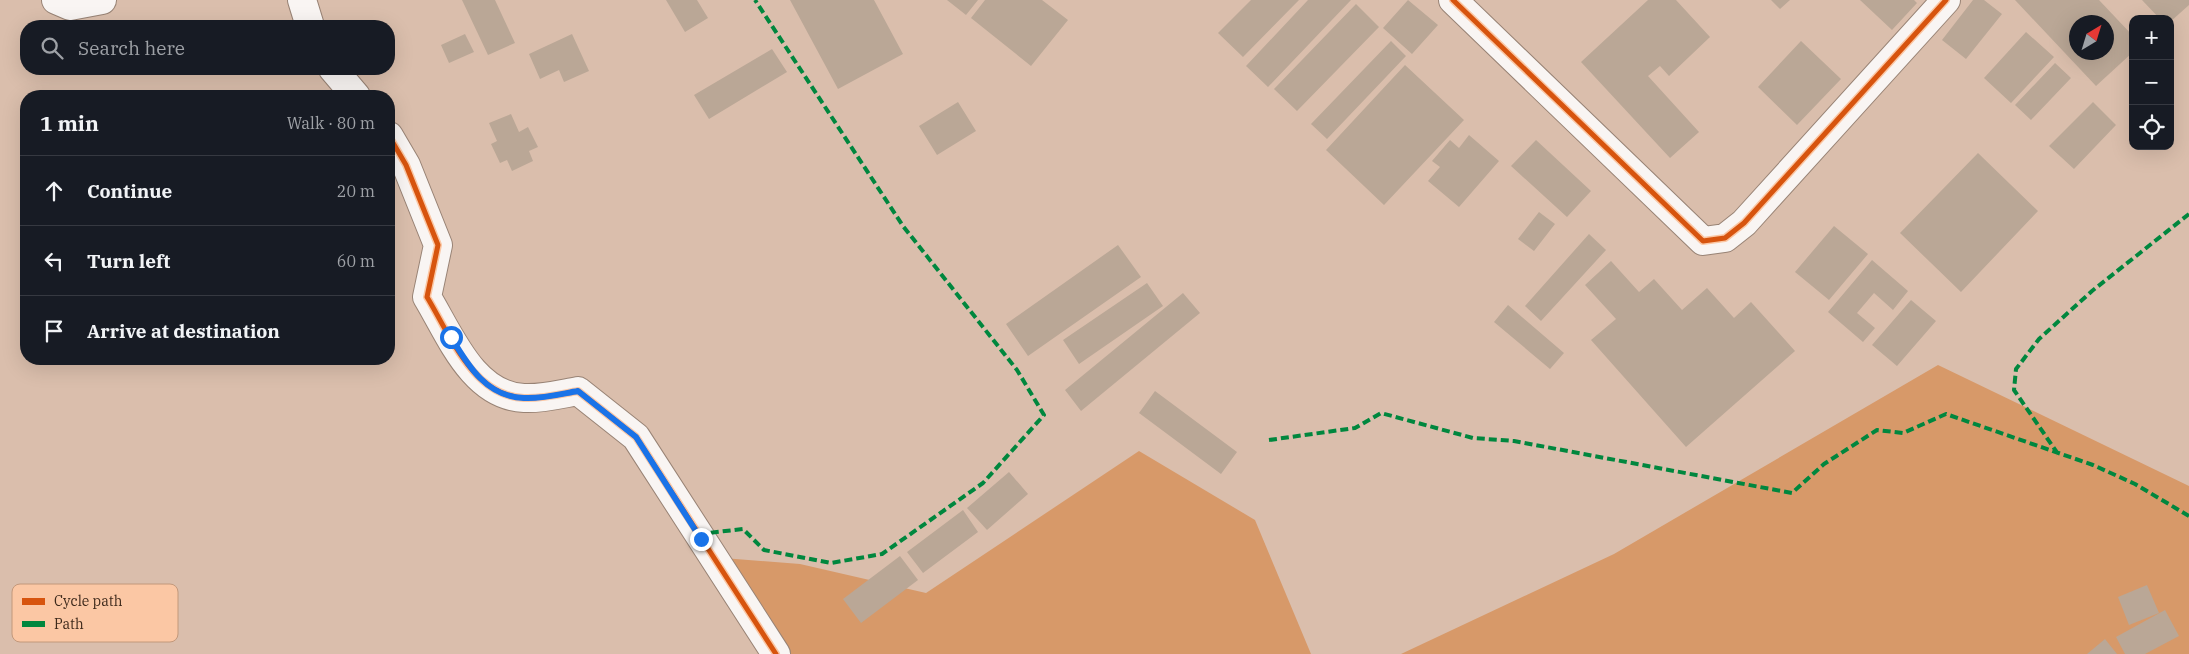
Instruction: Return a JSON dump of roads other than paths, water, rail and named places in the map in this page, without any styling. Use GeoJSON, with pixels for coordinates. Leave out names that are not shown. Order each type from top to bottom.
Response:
{"type":"FeatureCollection","features":[{"type":"Feature","properties":{"kind":"street"},"geometry":{"type":"LineString","coordinates":[[56,0],[70,6],[102,0]]}},
{"type":"Feature","properties":{"kind":"street"},"geometry":{"type":"LineString","coordinates":[[302,0],[308,20]]}},
{"type":"Feature","properties":{"kind":"street"},"geometry":{"type":"LineString","coordinates":[[1453,0],[1703,241],[1725,238],[1744,223],[1946,0]]}},
{"type":"Feature","properties":{"kind":"street"},"geometry":{"type":"LineString","coordinates":[[338,75],[351,90]]}},
{"type":"Feature","properties":{"kind":"street"},"geometry":{"type":"LineString","coordinates":[[395,146],[406,165],[438,245],[427,297],[470,368],[498,393],[525,398],[578,391],[636,437],[776,654]]}}]}
